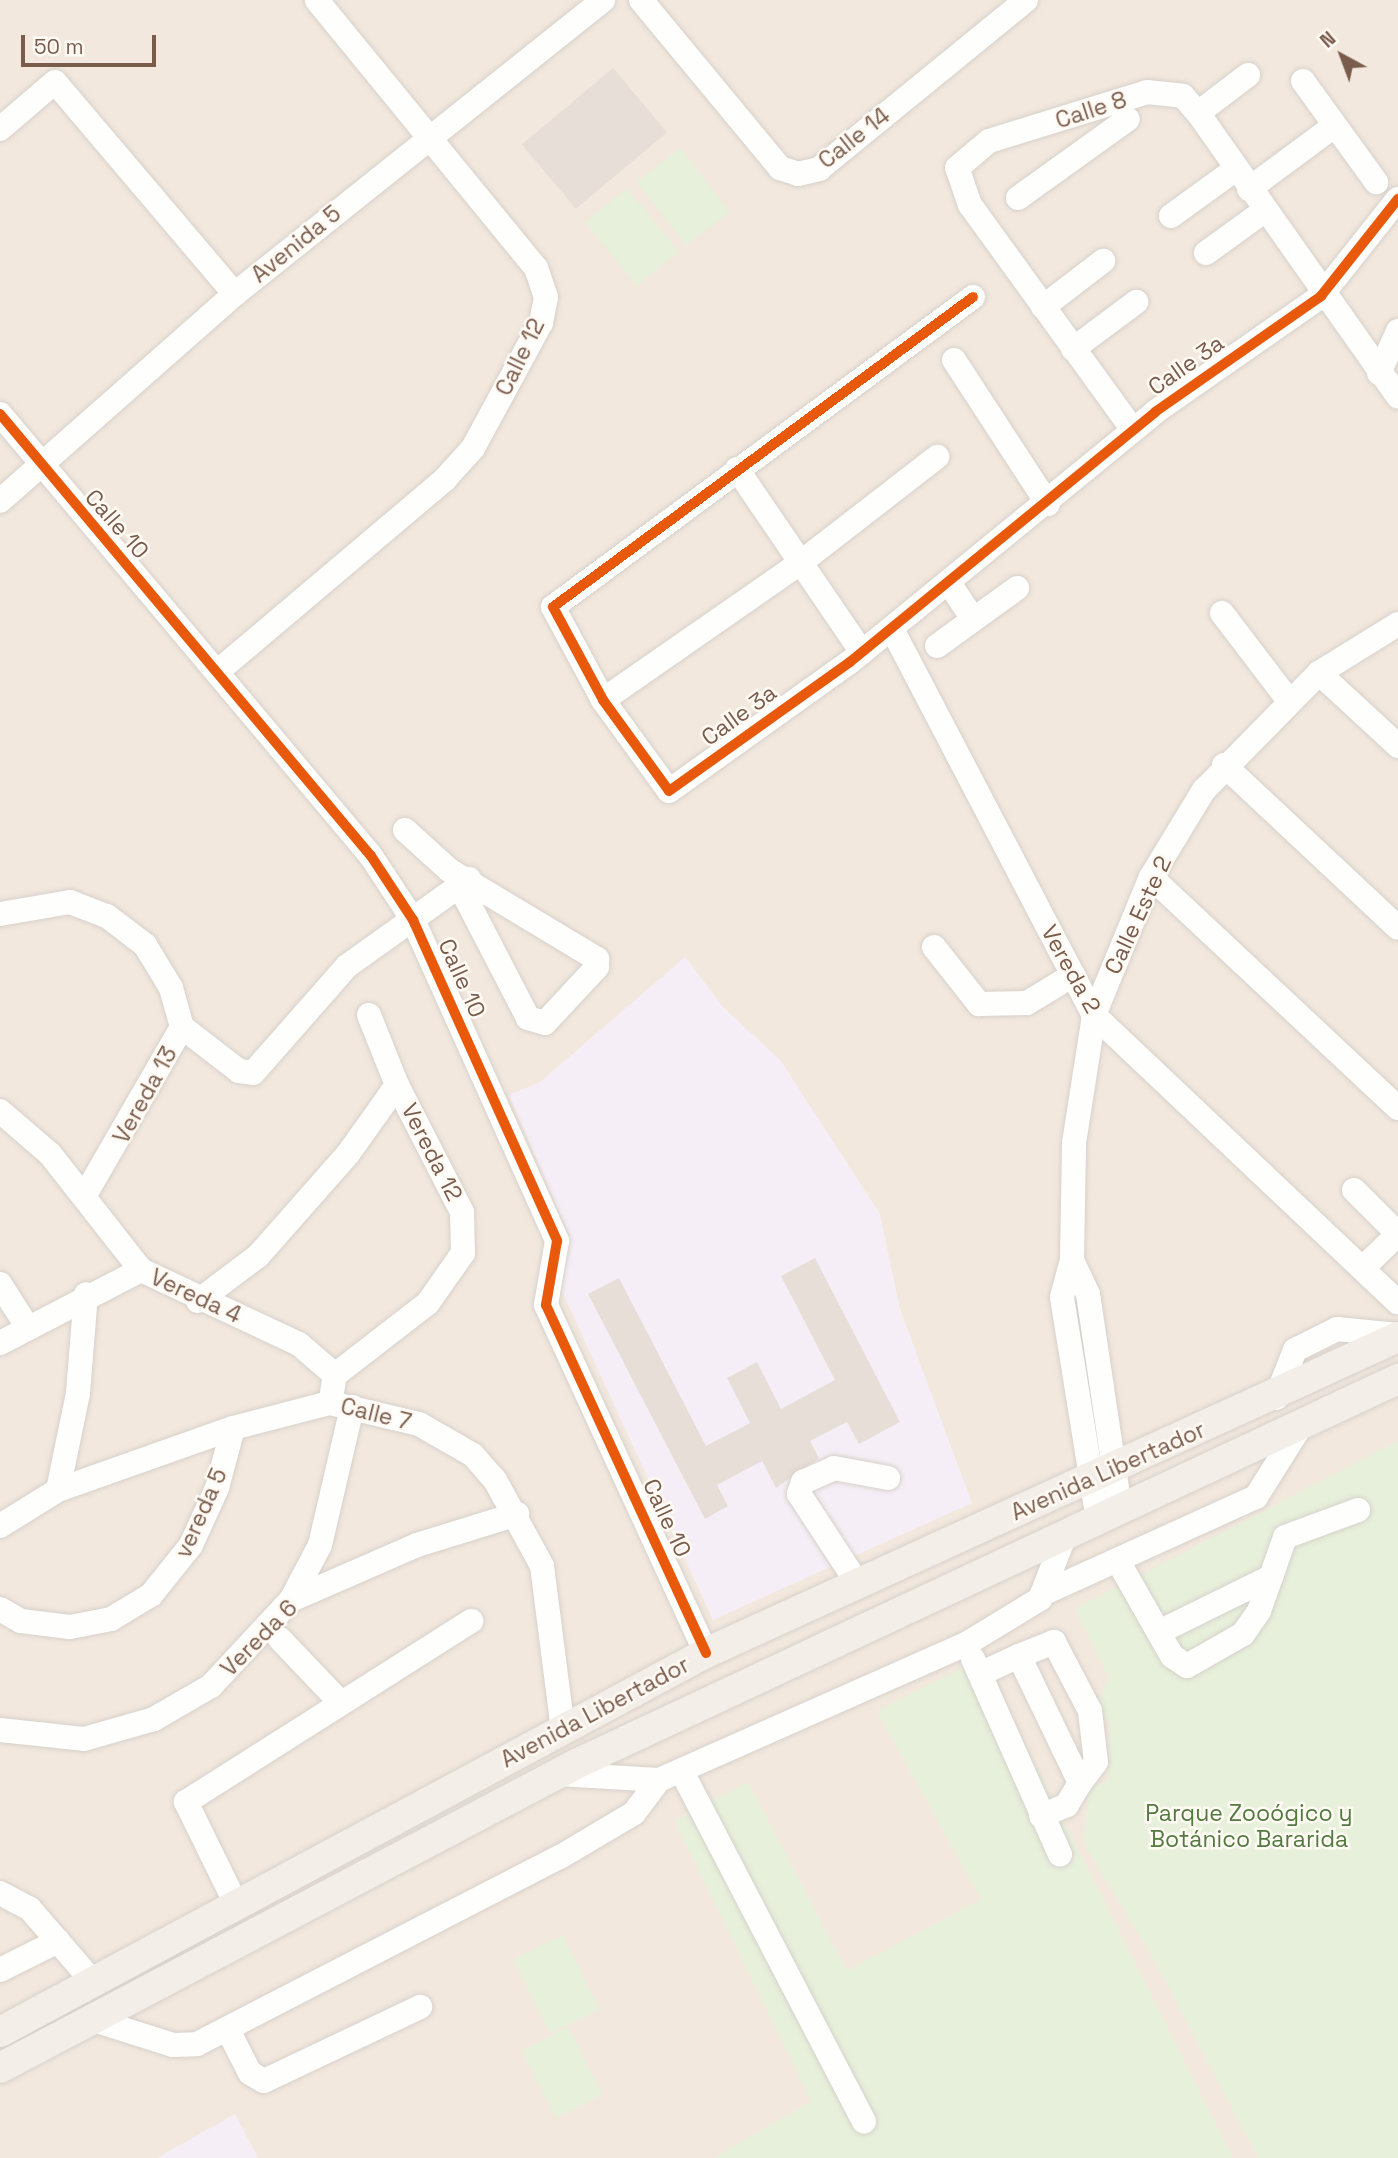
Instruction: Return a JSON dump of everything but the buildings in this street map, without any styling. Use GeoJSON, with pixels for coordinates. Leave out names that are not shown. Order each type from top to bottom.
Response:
{"type":"FeatureCollection","features":[{"type":"Feature","properties":{"kind":"main road","name":"Avenida Libertador"},"geometry":{"type":"LineString","coordinates":[[0,2032],[706,1653],[1101,1473],[1276,1398],[1398,1336]]}},
{"type":"Feature","properties":{"kind":"main road","name":"Avenida Libertador"},"geometry":{"type":"LineString","coordinates":[[0,2068],[556,1774],[1065,1535],[1297,1432],[1398,1379]]}},
{"type":"Feature","properties":{"kind":"street","name":"Calle 12"},"geometry":{"type":"LineString","coordinates":[[217,671],[445,480],[473,448],[541,323],[546,297],[536,268],[317,0]]}},
{"type":"Feature","properties":{"kind":"street","name":"Avenida 5"},"geometry":{"type":"LineString","coordinates":[[0,501],[42,469],[235,294],[603,0]]}},
{"type":"Feature","properties":{"kind":"street","name":"Calle 14"},"geometry":{"type":"LineString","coordinates":[[641,0],[780,167],[798,174],[819,169],[1026,0]]}},
{"type":"Feature","properties":{"kind":"street"},"geometry":{"type":"LineString","coordinates":[[1198,113],[1248,75]]}},
{"type":"Feature","properties":{"kind":"street"},"geometry":{"type":"LineString","coordinates":[[1303,81],[1376,182]]}},
{"type":"Feature","properties":{"kind":"street"},"geometry":{"type":"LineString","coordinates":[[0,129],[55,82],[235,294]]}},
{"type":"Feature","properties":{"kind":"street","name":"Calle 8"},"geometry":{"type":"LineString","coordinates":[[1133,430],[970,205],[957,168],[989,141],[1167,90],[1198,113],[1321,296],[1398,397]]}},
{"type":"Feature","properties":{"kind":"street"},"geometry":{"type":"LineString","coordinates":[[1018,198],[1118,126],[1096,109]]}},
{"type":"Feature","properties":{"kind":"street"},"geometry":{"type":"LineString","coordinates":[[1171,216],[1335,126]]}},
{"type":"Feature","properties":{"kind":"street","name":"Calle 3a"},"geometry":{"type":"LineString","coordinates":[[973,297],[553,607],[603,700],[669,792],[892,629],[1048,504],[1133,430],[1321,296],[1398,199]]}},
{"type":"Feature","properties":{"kind":"street"},"geometry":{"type":"LineString","coordinates":[[1206,253],[1264,211]]}},
{"type":"Feature","properties":{"kind":"street"},"geometry":{"type":"LineString","coordinates":[[1043,307],[1103,261]]}},
{"type":"Feature","properties":{"kind":"street"},"geometry":{"type":"LineString","coordinates":[[1073,349],[1136,302]]}},
{"type":"Feature","properties":{"kind":"street"},"geometry":{"type":"LineString","coordinates":[[1379,373],[1398,331]]}},
{"type":"Feature","properties":{"kind":"street"},"geometry":{"type":"LineString","coordinates":[[954,360],[1048,504]]}},
{"type":"Feature","properties":{"kind":"street","name":"Calle 10"},"geometry":{"type":"LineString","coordinates":[[0,414],[42,469],[217,671],[371,856],[413,920],[557,1241],[546,1305],[706,1653]]}},
{"type":"Feature","properties":{"kind":"street"},"geometry":{"type":"LineString","coordinates":[[603,700],[799,564],[937,457]]}},
{"type":"Feature","properties":{"kind":"street"},"geometry":{"type":"LineString","coordinates":[[737,469],[799,564],[862,652]]}},
{"type":"Feature","properties":{"kind":"street"},"geometry":{"type":"LineString","coordinates":[[949,583],[973,619]]}},
{"type":"Feature","properties":{"kind":"street"},"geometry":{"type":"LineString","coordinates":[[937,646],[1017,588]]}},
{"type":"Feature","properties":{"kind":"street"},"geometry":{"type":"LineString","coordinates":[[1222,613],[1289,701]]}},
{"type":"Feature","properties":{"kind":"street","name":"Calle Este 2"},"geometry":{"type":"LineString","coordinates":[[1109,1515],[1101,1473],[1088,1294],[1072,1260],[1074,1143],[1094,1015],[1151,877],[1224,765],[1319,673],[1398,624]]}},
{"type":"Feature","properties":{"kind":"street","name":"Vereda 2"},"geometry":{"type":"LineString","coordinates":[[892,629],[1094,1015],[1398,1301]]}},
{"type":"Feature","properties":{"kind":"street"},"geometry":{"type":"LineString","coordinates":[[1319,673],[1398,746]]}},
{"type":"Feature","properties":{"kind":"street"},"geometry":{"type":"LineString","coordinates":[[1224,765],[1398,928]]}},
{"type":"Feature","properties":{"kind":"street"},"geometry":{"type":"LineString","coordinates":[[405,830],[434,859],[465,883],[597,959],[597,967],[545,1023],[528,1018],[465,883]]}},
{"type":"Feature","properties":{"kind":"street"},"geometry":{"type":"LineString","coordinates":[[1151,877],[1398,1108]]}},
{"type":"Feature","properties":{"kind":"street"},"geometry":{"type":"LineString","coordinates":[[182,1027],[239,1071],[253,1073],[327,984],[465,883]]}},
{"type":"Feature","properties":{"kind":"street","name":"Vereda 13"},"geometry":{"type":"LineString","coordinates":[[0,914],[70,902],[107,916],[145,946],[171,988],[182,1027],[85,1195]]}},
{"type":"Feature","properties":{"kind":"street"},"geometry":{"type":"LineString","coordinates":[[934,947],[979,1004],[1027,1003],[1073,975]]}},
{"type":"Feature","properties":{"kind":"street"},"geometry":{"type":"LineString","coordinates":[[369,1015],[397,1085]]}},
{"type":"Feature","properties":{"kind":"street","name":"Vereda 12"},"geometry":{"type":"LineString","coordinates":[[198,1301],[258,1256],[348,1154],[397,1085],[462,1212],[463,1252],[428,1303],[335,1375]]}},
{"type":"Feature","properties":{"kind":"street","name":"Vereda 4"},"geometry":{"type":"LineString","coordinates":[[0,1111],[50,1154],[142,1270],[198,1301],[299,1344],[335,1375]]}},
{"type":"Feature","properties":{"kind":"street"},"geometry":{"type":"LineString","coordinates":[[1354,1190],[1398,1234],[1364,1267]]}},
{"type":"Feature","properties":{"kind":"street"},"geometry":{"type":"LineString","coordinates":[[0,1343],[86,1294],[142,1270]]}},
{"type":"Feature","properties":{"kind":"street"},"geometry":{"type":"LineString","coordinates":[[0,1284],[28,1328]]}},
{"type":"Feature","properties":{"kind":"street"},"geometry":{"type":"LineString","coordinates":[[58,1490],[78,1393],[86,1294]]}},
{"type":"Feature","properties":{"kind":"street"},"geometry":{"type":"LineString","coordinates":[[291,1600],[320,1545],[341,1405],[335,1375]]}},
{"type":"Feature","properties":{"kind":"street","name":"Calle 7"},"geometry":{"type":"LineString","coordinates":[[0,1526],[58,1490],[233,1428],[341,1405],[419,1424],[473,1455],[517,1514],[542,1566],[563,1729]]}},
{"type":"Feature","properties":{"kind":"street","name":"vereda 5"},"geometry":{"type":"LineString","coordinates":[[0,1609],[21,1621],[70,1628],[111,1619],[151,1595],[191,1545],[217,1488],[233,1428]]}},
{"type":"Feature","properties":{"kind":"street"},"geometry":{"type":"LineString","coordinates":[[1042,1594],[1256,1497],[1297,1432]]}},
{"type":"Feature","properties":{"kind":"street"},"geometry":{"type":"LineString","coordinates":[[858,1584],[799,1494],[803,1482],[834,1468],[888,1478]]}},
{"type":"Feature","properties":{"kind":"street"},"geometry":{"type":"LineString","coordinates":[[1118,1561],[1172,1656],[1187,1666],[1243,1634],[1271,1577],[1285,1537],[1358,1510]]}},
{"type":"Feature","properties":{"kind":"street","name":"Vereda 6"},"geometry":{"type":"LineString","coordinates":[[0,1730],[84,1739],[154,1720],[211,1686],[291,1600],[417,1545],[517,1514]]}},
{"type":"Feature","properties":{"kind":"street"},"geometry":{"type":"LineString","coordinates":[[91,2019],[173,2045],[197,2044],[229,2030],[560,1857],[634,1813],[670,1776],[966,1644],[1028,1610],[1042,1594],[1065,1535]]}},
{"type":"Feature","properties":{"kind":"street"},"geometry":{"type":"LineString","coordinates":[[1159,1632],[1271,1577]]}},
{"type":"Feature","properties":{"kind":"street"},"geometry":{"type":"LineString","coordinates":[[236,1903],[186,1802],[471,1621]]}},
{"type":"Feature","properties":{"kind":"street"},"geometry":{"type":"LineString","coordinates":[[280,1639],[340,1702]]}},
{"type":"Feature","properties":{"kind":"street"},"geometry":{"type":"LineString","coordinates":[[980,1674],[1054,1642],[1090,1711],[1096,1762],[1067,1805],[1041,1816]]}},
{"type":"Feature","properties":{"kind":"street"},"geometry":{"type":"LineString","coordinates":[[966,1644],[1060,1854]]}},
{"type":"Feature","properties":{"kind":"street"},"geometry":{"type":"LineString","coordinates":[[1019,1656],[1080,1783]]}},
{"type":"Feature","properties":{"kind":"street"},"geometry":{"type":"LineString","coordinates":[[556,1774],[670,1776]]}},
{"type":"Feature","properties":{"kind":"street"},"geometry":{"type":"LineString","coordinates":[[670,1776],[864,2121]]}},
{"type":"Feature","properties":{"kind":"street"},"geometry":{"type":"LineString","coordinates":[[0,1893],[30,1909],[93,1982]]}},
{"type":"Feature","properties":{"kind":"street"},"geometry":{"type":"LineString","coordinates":[[0,1970],[58,1941]]}},
{"type":"Feature","properties":{"kind":"street"},"geometry":{"type":"LineString","coordinates":[[229,2030],[250,2073],[264,2081],[420,2007]]}},
{"type":"Feature","properties":{"kind":"shaded area"},"geometry":{"type":"Polygon","coordinates":[[[0,0],[1398,0],[1398,2158],[0,2158],[0,0]]]}},
{"type":"Feature","properties":{"kind":"shaded area"},"geometry":{"type":"Polygon","coordinates":[[[685,957],[722,1006],[781,1061],[880,1214],[900,1309],[972,1503],[713,1620],[561,1289],[570,1237],[509,1095],[540,1082],[685,957]]]}},
{"type":"Feature","properties":{"kind":"shaded area"},"geometry":{"type":"Polygon","coordinates":[[[235,2114],[258,2158],[157,2158],[235,2114]]]}},
{"type":"Feature","properties":{"kind":"green space"},"geometry":{"type":"Polygon","coordinates":[[[680,148],[730,212],[687,246],[637,182],[680,148]]]}},
{"type":"Feature","properties":{"kind":"green space"},"geometry":{"type":"Polygon","coordinates":[[[627,188],[679,252],[637,286],[585,222],[627,188]]]}},
{"type":"Feature","properties":{"kind":"green space","name":"Parque Zooógico y Botánico Bararida"},"geometry":{"type":"Polygon","coordinates":[[[1398,1441],[1398,2158],[1258,2158],[1156,1963],[1084,1843],[1089,1786],[1107,1782],[1110,1722],[1094,1711],[1109,1678],[1075,1609],[1398,1441]]]}},
{"type":"Feature","properties":{"kind":"green space"},"geometry":{"type":"Polygon","coordinates":[[[982,1658],[1233,2158],[714,2158],[811,2101],[675,1821],[748,1782],[847,1971],[981,1899],[877,1711],[982,1658]]]}},
{"type":"Feature","properties":{"kind":"green space"},"geometry":{"type":"Polygon","coordinates":[[[563,1935],[599,2010],[550,2034],[514,1959],[563,1935]]]}},
{"type":"Feature","properties":{"kind":"green space"},"geometry":{"type":"Polygon","coordinates":[[[568,2027],[603,2095],[556,2118],[522,2051],[568,2027]]]}},
{"type":"Feature","properties":{"kind":"cycle path"},"geometry":{"type":"LineString","coordinates":[[973,297],[553,607],[603,700],[669,791],[850,662],[1155,412],[1321,296],[1398,199]]}},
{"type":"Feature","properties":{"kind":"cycle path"},"geometry":{"type":"LineString","coordinates":[[0,414],[371,856],[413,920],[557,1241],[546,1305],[706,1653]]}}]}
